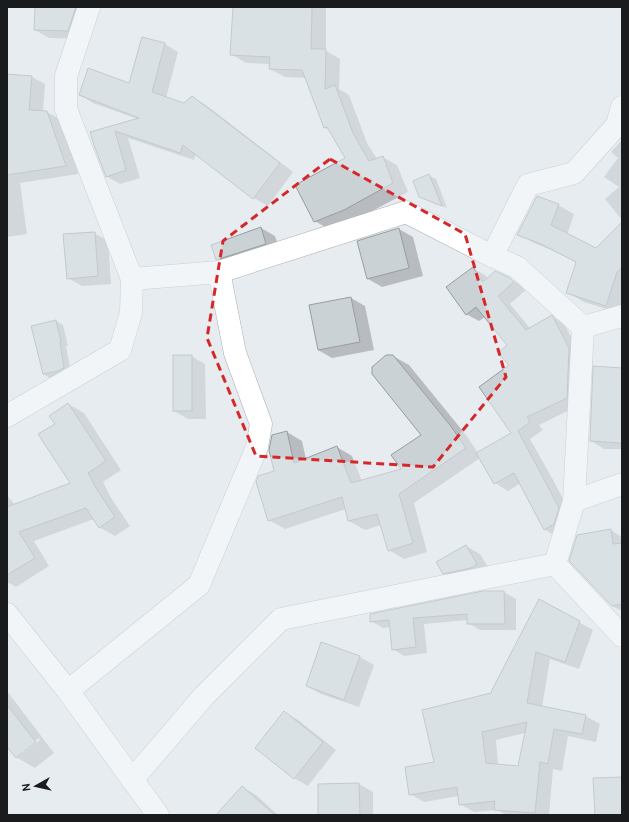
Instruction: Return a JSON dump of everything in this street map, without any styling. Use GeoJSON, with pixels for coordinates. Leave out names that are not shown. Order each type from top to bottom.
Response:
{"type":"FeatureCollection","features":[{"type":"Feature","properties":{"kind":"street"},"geometry":{"type":"LineString","coordinates":[[7,416],[120,350],[131,313],[132,279],[66,109],[66,76],[89,7]]}},
{"type":"Feature","properties":{"kind":"street"},"geometry":{"type":"LineString","coordinates":[[492,256],[528,185],[574,173],[617,125],[622,107]]}},
{"type":"Feature","properties":{"kind":"street"},"geometry":{"type":"LineString","coordinates":[[132,279],[219,272],[406,212],[517,268],[583,327]]}},
{"type":"Feature","properties":{"kind":"street"},"geometry":{"type":"LineString","coordinates":[[68,691],[199,585],[257,447],[261,424],[235,353],[219,272]]}},
{"type":"Feature","properties":{"kind":"street"},"geometry":{"type":"LineString","coordinates":[[583,327],[622,316]]}},
{"type":"Feature","properties":{"kind":"street"},"geometry":{"type":"LineString","coordinates":[[554,564],[574,501],[583,327]]}},
{"type":"Feature","properties":{"kind":"street"},"geometry":{"type":"LineString","coordinates":[[574,501],[622,484]]}},
{"type":"Feature","properties":{"kind":"street"},"geometry":{"type":"LineString","coordinates":[[132,780],[204,696],[281,619],[554,564]]}},
{"type":"Feature","properties":{"kind":"street"},"geometry":{"type":"LineString","coordinates":[[554,564],[622,636]]}},
{"type":"Feature","properties":{"kind":"street"},"geometry":{"type":"LineString","coordinates":[[7,614],[68,691],[158,815]]}},
{"type":"Feature","properties":{"kind":"highlighted area"},"geometry":{"type":"Polygon","coordinates":[[[330,159],[465,234],[506,377],[433,467],[256,456],[207,338],[223,241],[330,159]]]}},
{"type":"Feature","properties":{"kind":"building"},"geometry":{"type":"Polygon","coordinates":[[[35,7],[76,7],[68,31],[34,30],[35,7]]]}},
{"type":"Feature","properties":{"kind":"building"},"geometry":{"type":"Polygon","coordinates":[[[233,7],[312,7],[311,49],[326,49],[325,89],[335,85],[353,133],[369,161],[383,156],[393,183],[344,210],[314,222],[295,185],[345,158],[327,127],[324,128],[302,70],[269,69],[270,57],[230,55],[233,7]]]}},
{"type":"Feature","properties":{"kind":"building"},"geometry":{"type":"Polygon","coordinates":[[[142,37],[165,43],[152,92],[184,103],[192,96],[280,163],[253,199],[183,145],[180,153],[115,131],[126,170],[106,177],[90,132],[139,118],[79,95],[88,68],[129,83],[142,37]]]}},
{"type":"Feature","properties":{"kind":"building"},"geometry":{"type":"Polygon","coordinates":[[[7,74],[32,76],[29,110],[47,111],[66,166],[7,175],[7,74]]]}},
{"type":"Feature","properties":{"kind":"building"},"geometry":{"type":"Polygon","coordinates":[[[429,174],[442,206],[419,197],[413,181],[429,174]]]}},
{"type":"Feature","properties":{"kind":"building"},"geometry":{"type":"Polygon","coordinates":[[[537,196],[559,204],[551,225],[596,248],[622,222],[622,267],[617,272],[606,306],[566,293],[576,262],[541,244],[517,235],[537,196]]]}},
{"type":"Feature","properties":{"kind":"building"},"geometry":{"type":"Polygon","coordinates":[[[261,227],[266,244],[216,260],[211,245],[261,227]]]}},
{"type":"Feature","properties":{"kind":"building"},"geometry":{"type":"Polygon","coordinates":[[[399,228],[409,268],[367,279],[357,241],[399,228]]]}},
{"type":"Feature","properties":{"kind":"building"},"geometry":{"type":"Polygon","coordinates":[[[95,232],[98,276],[67,279],[63,234],[95,232]]]}},
{"type":"Feature","properties":{"kind":"building"},"geometry":{"type":"Polygon","coordinates":[[[473,267],[483,282],[495,271],[510,278],[514,282],[498,296],[526,330],[552,315],[569,348],[567,398],[527,417],[530,422],[518,431],[559,508],[554,524],[544,530],[514,473],[494,484],[476,453],[511,433],[479,387],[509,365],[498,353],[507,345],[476,307],[466,315],[446,287],[473,267]]]}},
{"type":"Feature","properties":{"kind":"building"},"geometry":{"type":"Polygon","coordinates":[[[351,297],[360,342],[318,350],[309,305],[351,297]]]}},
{"type":"Feature","properties":{"kind":"building"},"geometry":{"type":"Polygon","coordinates":[[[56,320],[61,342],[64,368],[58,371],[43,374],[31,326],[56,320]]]}},
{"type":"Feature","properties":{"kind":"building"},"geometry":{"type":"Polygon","coordinates":[[[173,355],[192,355],[192,411],[173,411],[173,355]]]}},
{"type":"Feature","properties":{"kind":"building"},"geometry":{"type":"Polygon","coordinates":[[[386,355],[393,355],[450,425],[466,448],[399,494],[413,543],[388,551],[377,514],[348,521],[342,497],[268,521],[256,482],[258,476],[274,471],[269,450],[272,435],[287,431],[294,463],[337,446],[351,483],[401,469],[391,455],[421,435],[372,374],[372,367],[386,355]]]}},
{"type":"Feature","properties":{"kind":"building"},"geometry":{"type":"Polygon","coordinates":[[[593,366],[622,368],[622,443],[590,441],[593,366]]]}},
{"type":"Feature","properties":{"kind":"building"},"geometry":{"type":"Polygon","coordinates":[[[68,403],[106,461],[88,473],[115,517],[99,528],[86,508],[19,532],[35,558],[7,575],[7,507],[70,483],[38,434],[55,424],[49,416],[68,403]]]}},
{"type":"Feature","properties":{"kind":"building"},"geometry":{"type":"Polygon","coordinates":[[[611,529],[613,544],[622,543],[622,604],[612,606],[569,561],[577,535],[611,529]]]}},
{"type":"Feature","properties":{"kind":"building"},"geometry":{"type":"Polygon","coordinates":[[[466,545],[477,564],[471,568],[443,574],[436,562],[466,545]]]}},
{"type":"Feature","properties":{"kind":"building"},"geometry":{"type":"Polygon","coordinates":[[[483,591],[504,591],[505,624],[467,624],[467,614],[413,618],[416,647],[392,650],[389,620],[370,622],[370,614],[483,591]]]}},
{"type":"Feature","properties":{"kind":"building"},"geometry":{"type":"Polygon","coordinates":[[[539,599],[580,621],[565,662],[536,652],[527,703],[586,715],[582,734],[554,729],[548,764],[540,762],[535,813],[494,810],[495,801],[459,805],[457,787],[409,795],[405,767],[434,762],[422,710],[491,693],[539,599]],[[527,722],[482,732],[486,763],[518,766],[527,722]]]}},
{"type":"Feature","properties":{"kind":"building"},"geometry":{"type":"Polygon","coordinates":[[[321,642],[360,656],[344,700],[306,686],[321,642]]]}},
{"type":"Feature","properties":{"kind":"building"},"geometry":{"type":"Polygon","coordinates":[[[7,705],[36,742],[16,758],[7,747],[7,705]]]}},
{"type":"Feature","properties":{"kind":"building"},"geometry":{"type":"Polygon","coordinates":[[[284,711],[323,742],[294,779],[255,748],[284,711]]]}},
{"type":"Feature","properties":{"kind":"building"},"geometry":{"type":"Polygon","coordinates":[[[622,777],[622,815],[595,815],[593,778],[622,777]]]}},
{"type":"Feature","properties":{"kind":"building"},"geometry":{"type":"Polygon","coordinates":[[[359,783],[360,815],[318,815],[318,784],[359,783]]]}},
{"type":"Feature","properties":{"kind":"building"},"geometry":{"type":"Polygon","coordinates":[[[242,786],[275,815],[216,815],[242,786]]]}}]}
